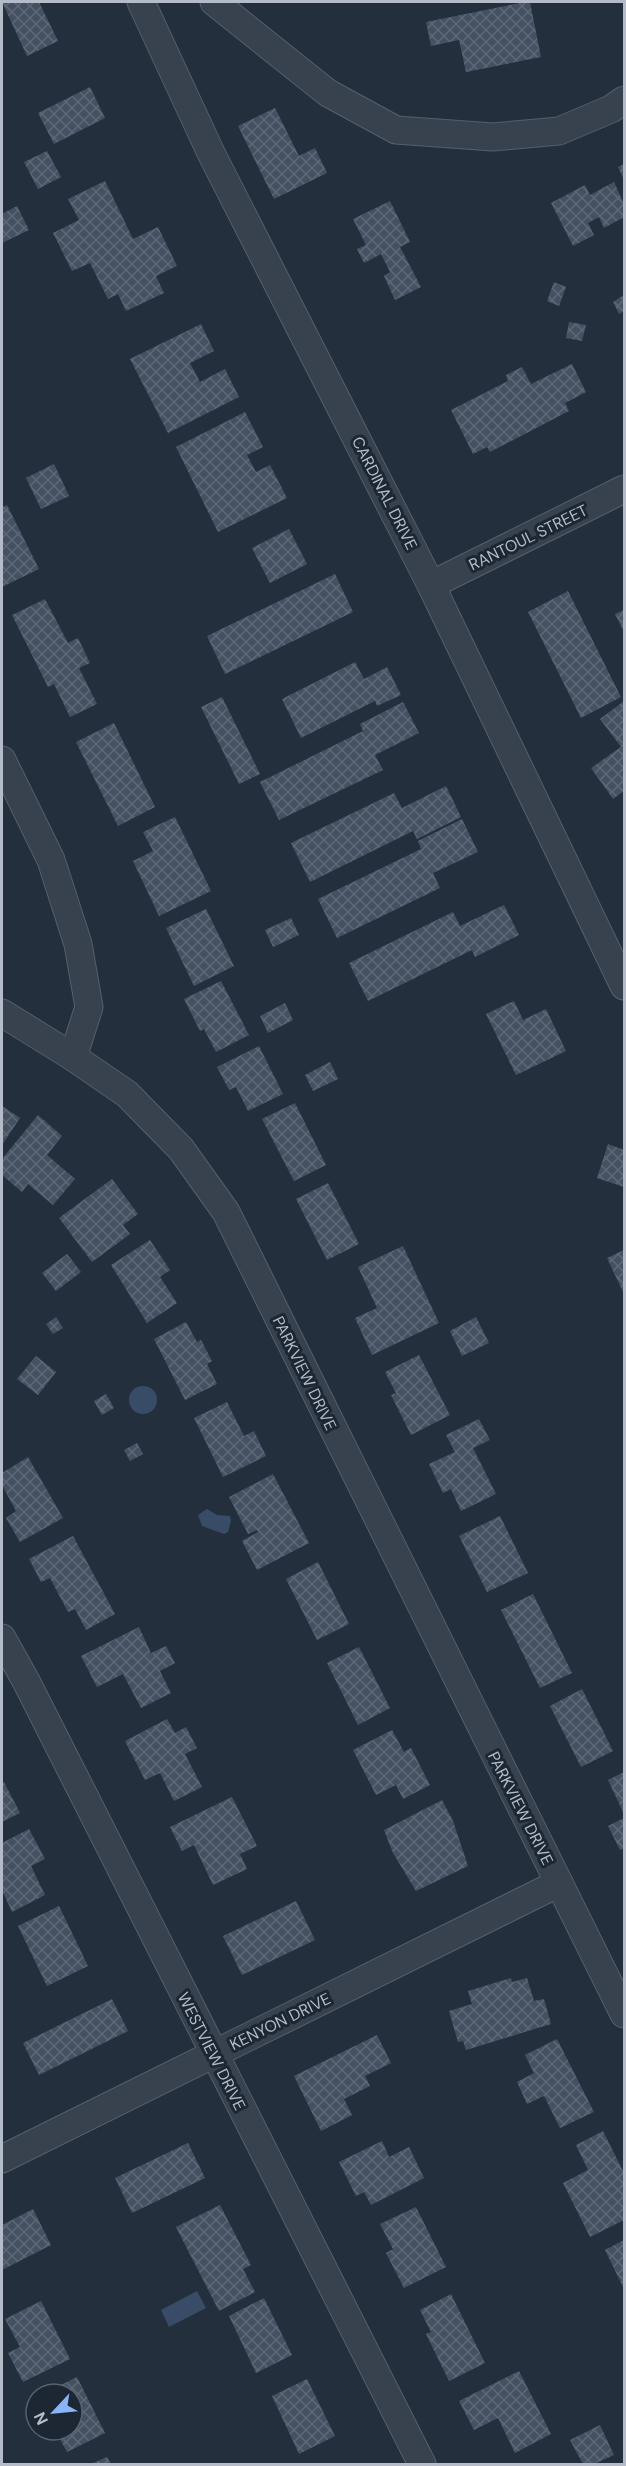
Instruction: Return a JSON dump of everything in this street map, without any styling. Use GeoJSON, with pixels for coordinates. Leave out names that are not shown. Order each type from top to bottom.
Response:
{"type":"FeatureCollection","features":[{"type":"Feature","properties":{"kind":"street","name":"CARDINAL DRIVE"},"geometry":{"type":"LineString","coordinates":[[141,2],[211,153],[431,585],[624,986]]}},
{"type":"Feature","properties":{"kind":"street"},"geometry":{"type":"LineString","coordinates":[[214,2],[328,93],[396,129],[493,137],[559,131],[611,109],[624,100]]}},
{"type":"Feature","properties":{"kind":"street","name":"RANTOUL STREET"},"geometry":{"type":"LineString","coordinates":[[431,585],[624,489]]}},
{"type":"Feature","properties":{"kind":"street"},"geometry":{"type":"LineString","coordinates":[[2,760],[51,860],[78,944],[89,1007],[73,1057]]}},
{"type":"Feature","properties":{"kind":"street","name":"PARKVIEW DRIVE"},"geometry":{"type":"LineString","coordinates":[[2,1013],[127,1094],[174,1141],[226,1212],[624,2014]]}},
{"type":"Feature","properties":{"kind":"street","name":"WESTVIEW DRIVE"},"geometry":{"type":"LineString","coordinates":[[2,1638],[26,1681],[422,2464]]}},
{"type":"Feature","properties":{"kind":"street","name":"KENYON DRIVE"},"geometry":{"type":"LineString","coordinates":[[2,2159],[559,1883]]}},
{"type":"Feature","properties":{"kind":"water"},"geometry":{"type":"Polygon","coordinates":[[[143,1386],[153,1390],[157,1400],[153,1410],[143,1414],[133,1410],[129,1400],[133,1390],[143,1386]]]}},
{"type":"Feature","properties":{"kind":"water"},"geometry":{"type":"Polygon","coordinates":[[[207,1509],[217,1515],[230,1516],[228,1532],[224,1534],[202,1526],[198,1515],[207,1509]]]}},
{"type":"Feature","properties":{"kind":"water"},"geometry":{"type":"Polygon","coordinates":[[[197,2291],[206,2308],[169,2327],[161,2310],[197,2291]]]}},
{"type":"Feature","properties":{"kind":"building"},"geometry":{"type":"Polygon","coordinates":[[[2,2],[39,2],[58,41],[27,56],[2,2]]]}},
{"type":"Feature","properties":{"kind":"building"},"geometry":{"type":"Polygon","coordinates":[[[530,2],[541,57],[466,72],[459,40],[431,46],[426,22],[530,2]]]}},
{"type":"Feature","properties":{"kind":"building"},"geometry":{"type":"Polygon","coordinates":[[[90,87],[105,118],[54,144],[38,113],[90,87]]]}},
{"type":"Feature","properties":{"kind":"building"},"geometry":{"type":"Polygon","coordinates":[[[275,108],[299,156],[315,148],[327,173],[274,199],[238,126],[275,108]]]}},
{"type":"Feature","properties":{"kind":"building"},"geometry":{"type":"Polygon","coordinates":[[[47,151],[61,177],[38,189],[24,162],[47,151]]]}},
{"type":"Feature","properties":{"kind":"building"},"geometry":{"type":"Polygon","coordinates":[[[624,164],[624,180],[618,167],[624,164]]]}},
{"type":"Feature","properties":{"kind":"building"},"geometry":{"type":"Polygon","coordinates":[[[105,181],[133,239],[158,227],[177,266],[156,276],[164,293],[126,311],[118,294],[108,299],[90,263],[72,271],[53,233],[79,220],[68,199],[105,181]]]}},
{"type":"Feature","properties":{"kind":"building"},"geometry":{"type":"Polygon","coordinates":[[[614,182],[624,204],[624,217],[604,228],[599,217],[588,223],[594,235],[573,246],[551,203],[585,185],[590,195],[614,182]]]}},
{"type":"Feature","properties":{"kind":"building"},"geometry":{"type":"Polygon","coordinates":[[[390,201],[410,242],[400,247],[421,287],[395,300],[384,276],[390,272],[381,254],[364,263],[357,249],[366,245],[353,219],[390,201]]]}},
{"type":"Feature","properties":{"kind":"building"},"geometry":{"type":"Polygon","coordinates":[[[17,206],[29,230],[2,243],[2,214],[17,206]]]}},
{"type":"Feature","properties":{"kind":"building"},"geometry":{"type":"Polygon","coordinates":[[[554,282],[566,287],[559,306],[547,301],[554,282]]]}},
{"type":"Feature","properties":{"kind":"building"},"geometry":{"type":"Polygon","coordinates":[[[624,295],[624,311],[619,314],[613,302],[624,295]]]}},
{"type":"Feature","properties":{"kind":"building"},"geometry":{"type":"Polygon","coordinates":[[[569,322],[586,325],[582,341],[566,338],[569,322]]]}},
{"type":"Feature","properties":{"kind":"building"},"geometry":{"type":"Polygon","coordinates":[[[201,324],[214,351],[190,363],[200,382],[225,369],[239,397],[168,433],[130,359],[201,324]]]}},
{"type":"Feature","properties":{"kind":"building"},"geometry":{"type":"Polygon","coordinates":[[[572,364],[586,392],[565,403],[569,411],[490,452],[487,447],[473,454],[451,410],[508,381],[506,375],[522,367],[531,384],[572,364]]]}},
{"type":"Feature","properties":{"kind":"building"},"geometry":{"type":"Polygon","coordinates":[[[245,412],[263,447],[247,455],[256,472],[270,465],[287,498],[218,532],[176,447],[245,412]]]}},
{"type":"Feature","properties":{"kind":"building"},"geometry":{"type":"Polygon","coordinates":[[[54,464],[69,496],[41,509],[26,478],[54,464]]]}},
{"type":"Feature","properties":{"kind":"building"},"geometry":{"type":"Polygon","coordinates":[[[7,505],[39,569],[2,587],[2,507],[7,505]]]}},
{"type":"Feature","properties":{"kind":"building"},"geometry":{"type":"Polygon","coordinates":[[[289,529],[307,564],[270,583],[252,548],[289,529]]]}},
{"type":"Feature","properties":{"kind":"building"},"geometry":{"type":"Polygon","coordinates":[[[335,574],[353,612],[225,674],[207,636],[335,574]]]}},
{"type":"Feature","properties":{"kind":"building"},"geometry":{"type":"Polygon","coordinates":[[[568,591],[621,697],[581,718],[528,612],[568,591]]]}},
{"type":"Feature","properties":{"kind":"building"},"geometry":{"type":"Polygon","coordinates":[[[45,599],[68,643],[78,638],[90,663],[79,668],[97,704],[70,717],[54,684],[48,687],[12,615],[45,599]]]}},
{"type":"Feature","properties":{"kind":"building"},"geometry":{"type":"Polygon","coordinates":[[[624,610],[624,632],[615,614],[624,610]]]}},
{"type":"Feature","properties":{"kind":"building"},"geometry":{"type":"Polygon","coordinates":[[[355,662],[364,679],[387,667],[401,695],[377,706],[375,701],[301,738],[282,699],[355,662]]]}},
{"type":"Feature","properties":{"kind":"building"},"geometry":{"type":"Polygon","coordinates":[[[222,697],[260,774],[239,784],[201,707],[222,697]]]}},
{"type":"Feature","properties":{"kind":"building"},"geometry":{"type":"Polygon","coordinates":[[[624,701],[624,791],[613,799],[591,768],[621,747],[600,719],[624,701]]]}},
{"type":"Feature","properties":{"kind":"building"},"geometry":{"type":"Polygon","coordinates":[[[403,702],[419,733],[375,755],[383,770],[279,820],[260,782],[363,731],[360,724],[403,702]]]}},
{"type":"Feature","properties":{"kind":"building"},"geometry":{"type":"Polygon","coordinates":[[[114,723],[155,807],[118,826],[76,742],[114,723]]]}},
{"type":"Feature","properties":{"kind":"building"},"geometry":{"type":"Polygon","coordinates":[[[446,786],[461,817],[417,839],[413,831],[310,882],[291,843],[394,793],[402,808],[446,786]]]}},
{"type":"Feature","properties":{"kind":"building"},"geometry":{"type":"Polygon","coordinates":[[[175,817],[211,891],[159,916],[133,861],[153,851],[143,832],[175,817]]]}},
{"type":"Feature","properties":{"kind":"building"},"geometry":{"type":"Polygon","coordinates":[[[462,819],[478,852],[433,873],[440,888],[337,938],[318,899],[421,849],[418,841],[462,819]]]}},
{"type":"Feature","properties":{"kind":"building"},"geometry":{"type":"Polygon","coordinates":[[[504,905],[519,935],[475,957],[472,950],[368,1001],[349,963],[453,912],[460,926],[504,905]]]}},
{"type":"Feature","properties":{"kind":"building"},"geometry":{"type":"Polygon","coordinates":[[[206,909],[234,966],[194,986],[166,928],[206,909]]]}},
{"type":"Feature","properties":{"kind":"building"},"geometry":{"type":"Polygon","coordinates":[[[291,918],[299,935],[273,947],[265,930],[291,918]]]}},
{"type":"Feature","properties":{"kind":"building"},"geometry":{"type":"Polygon","coordinates":[[[221,981],[249,1035],[216,1052],[204,1029],[200,1031],[184,999],[221,981]]]}},
{"type":"Feature","properties":{"kind":"building"},"geometry":{"type":"Polygon","coordinates":[[[514,1001],[523,1020],[546,1009],[566,1051],[516,1075],[486,1014],[514,1001]]]}},
{"type":"Feature","properties":{"kind":"building"},"geometry":{"type":"Polygon","coordinates":[[[285,1003],[293,1020],[268,1033],[260,1016],[285,1003]]]}},
{"type":"Feature","properties":{"kind":"building"},"geometry":{"type":"Polygon","coordinates":[[[259,1046],[283,1094],[248,1111],[236,1087],[229,1090],[217,1067],[259,1046]]]}},
{"type":"Feature","properties":{"kind":"building"},"geometry":{"type":"Polygon","coordinates":[[[330,1062],[338,1079],[313,1091],[305,1075],[330,1062]]]}},
{"type":"Feature","properties":{"kind":"building"},"geometry":{"type":"Polygon","coordinates":[[[295,1103],[326,1165],[294,1181],[262,1119],[295,1103]]]}},
{"type":"Feature","properties":{"kind":"building"},"geometry":{"type":"Polygon","coordinates":[[[2,1106],[20,1118],[2,1145],[2,1106]]]}},
{"type":"Feature","properties":{"kind":"building"},"geometry":{"type":"Polygon","coordinates":[[[38,1115],[62,1136],[47,1155],[75,1179],[53,1205],[28,1184],[22,1192],[2,1175],[2,1159],[38,1115]]]}},
{"type":"Feature","properties":{"kind":"building"},"geometry":{"type":"Polygon","coordinates":[[[608,1144],[624,1150],[624,1187],[597,1178],[608,1144]]]}},
{"type":"Feature","properties":{"kind":"building"},"geometry":{"type":"Polygon","coordinates":[[[112,1179],[138,1214],[123,1225],[130,1234],[92,1262],[59,1218],[112,1179]]]}},
{"type":"Feature","properties":{"kind":"building"},"geometry":{"type":"Polygon","coordinates":[[[328,1183],[359,1244],[327,1260],[296,1199],[328,1183]]]}},
{"type":"Feature","properties":{"kind":"building"},"geometry":{"type":"Polygon","coordinates":[[[150,1240],[170,1270],[160,1277],[177,1303],[147,1323],[111,1265],[150,1240]]]}},
{"type":"Feature","properties":{"kind":"building"},"geometry":{"type":"Polygon","coordinates":[[[403,1246],[439,1323],[372,1355],[355,1318],[377,1308],[358,1267],[403,1246]]]}},
{"type":"Feature","properties":{"kind":"building"},"geometry":{"type":"Polygon","coordinates":[[[624,1250],[624,1294],[607,1258],[624,1250]]]}},
{"type":"Feature","properties":{"kind":"building"},"geometry":{"type":"Polygon","coordinates":[[[67,1254],[81,1272],[56,1291],[42,1273],[67,1254]]]}},
{"type":"Feature","properties":{"kind":"building"},"geometry":{"type":"Polygon","coordinates":[[[56,1317],[63,1328],[53,1334],[46,1324],[56,1317]]]}},
{"type":"Feature","properties":{"kind":"building"},"geometry":{"type":"Polygon","coordinates":[[[476,1317],[489,1343],[462,1356],[450,1331],[476,1317]]]}},
{"type":"Feature","properties":{"kind":"building"},"geometry":{"type":"Polygon","coordinates":[[[186,1322],[197,1342],[201,1340],[212,1361],[207,1364],[217,1384],[185,1400],[154,1339],[186,1322]]]}},
{"type":"Feature","properties":{"kind":"building"},"geometry":{"type":"Polygon","coordinates":[[[419,1355],[450,1415],[411,1435],[391,1395],[396,1393],[385,1372],[419,1355]]]}},
{"type":"Feature","properties":{"kind":"building"},"geometry":{"type":"Polygon","coordinates":[[[36,1356],[56,1372],[38,1395],[17,1379],[36,1356]]]}},
{"type":"Feature","properties":{"kind":"building"},"geometry":{"type":"Polygon","coordinates":[[[106,1394],[114,1408],[102,1415],[94,1401],[106,1394]]]}},
{"type":"Feature","properties":{"kind":"building"},"geometry":{"type":"Polygon","coordinates":[[[227,1402],[244,1436],[254,1431],[266,1456],[223,1477],[194,1418],[227,1402]]]}},
{"type":"Feature","properties":{"kind":"building"},"geometry":{"type":"Polygon","coordinates":[[[479,1419],[490,1440],[473,1448],[496,1494],[461,1511],[451,1489],[443,1493],[429,1464],[455,1452],[446,1435],[479,1419]]]}},
{"type":"Feature","properties":{"kind":"building"},"geometry":{"type":"Polygon","coordinates":[[[137,1443],[143,1454],[130,1461],[124,1450],[137,1443]]]}},
{"type":"Feature","properties":{"kind":"building"},"geometry":{"type":"Polygon","coordinates":[[[28,1457],[63,1518],[20,1542],[6,1518],[16,1511],[2,1485],[2,1473],[28,1457]]]}},
{"type":"Feature","properties":{"kind":"building"},"geometry":{"type":"Polygon","coordinates":[[[273,1474],[309,1543],[257,1570],[242,1541],[258,1532],[257,1530],[248,1534],[229,1497],[273,1474]]]}},
{"type":"Feature","properties":{"kind":"building"},"geometry":{"type":"Polygon","coordinates":[[[500,1516],[528,1573],[487,1592],[459,1536],[500,1516]]]}},
{"type":"Feature","properties":{"kind":"building"},"geometry":{"type":"Polygon","coordinates":[[[73,1536],[115,1614],[86,1630],[75,1609],[68,1612],[50,1578],[41,1582],[29,1559],[73,1536]]]}},
{"type":"Feature","properties":{"kind":"building"},"geometry":{"type":"Polygon","coordinates":[[[318,1562],[349,1624],[317,1640],[286,1579],[318,1562]]]}},
{"type":"Feature","properties":{"kind":"building"},"geometry":{"type":"Polygon","coordinates":[[[533,1594],[572,1673],[540,1688],[501,1610],[533,1594]]]}},
{"type":"Feature","properties":{"kind":"building"},"geometry":{"type":"Polygon","coordinates":[[[139,1627],[151,1653],[166,1646],[175,1663],[160,1671],[171,1693],[141,1708],[123,1674],[97,1687],[81,1656],[139,1627]]]}},
{"type":"Feature","properties":{"kind":"building"},"geometry":{"type":"Polygon","coordinates":[[[359,1647],[390,1708],[358,1725],[327,1663],[359,1647]]]}},
{"type":"Feature","properties":{"kind":"building"},"geometry":{"type":"Polygon","coordinates":[[[582,1689],[613,1751],[581,1767],[550,1706],[582,1689]]]}},
{"type":"Feature","properties":{"kind":"building"},"geometry":{"type":"Polygon","coordinates":[[[167,1719],[175,1733],[186,1727],[197,1748],[185,1754],[202,1787],[174,1801],[160,1773],[145,1780],[125,1741],[167,1719]]]}},
{"type":"Feature","properties":{"kind":"building"},"geometry":{"type":"Polygon","coordinates":[[[392,1730],[404,1752],[411,1748],[430,1785],[403,1799],[396,1785],[376,1795],[353,1750],[392,1730]]]}},
{"type":"Feature","properties":{"kind":"building"},"geometry":{"type":"Polygon","coordinates":[[[624,1772],[624,1814],[608,1780],[624,1772]]]}},
{"type":"Feature","properties":{"kind":"building"},"geometry":{"type":"Polygon","coordinates":[[[4,1782],[20,1813],[2,1822],[2,1783],[4,1782]]]}},
{"type":"Feature","properties":{"kind":"building"},"geometry":{"type":"Polygon","coordinates":[[[232,1797],[257,1846],[240,1854],[247,1869],[213,1885],[194,1845],[182,1851],[170,1827],[232,1797]]]}},
{"type":"Feature","properties":{"kind":"building"},"geometry":{"type":"Polygon","coordinates":[[[442,1800],[453,1821],[468,1866],[416,1891],[393,1853],[384,1830],[442,1800]]]}},
{"type":"Feature","properties":{"kind":"building"},"geometry":{"type":"Polygon","coordinates":[[[624,1818],[624,1848],[620,1850],[608,1826],[624,1818]]]}},
{"type":"Feature","properties":{"kind":"building"},"geometry":{"type":"Polygon","coordinates":[[[29,1829],[45,1859],[31,1866],[45,1895],[12,1912],[2,1890],[2,1843],[29,1829]]]}},
{"type":"Feature","properties":{"kind":"building"},"geometry":{"type":"Polygon","coordinates":[[[296,1901],[315,1940],[242,1975],[223,1936],[296,1901]]]}},
{"type":"Feature","properties":{"kind":"building"},"geometry":{"type":"Polygon","coordinates":[[[59,1906],[88,1966],[47,1986],[18,1926],[59,1906]]]}},
{"type":"Feature","properties":{"kind":"building"},"geometry":{"type":"Polygon","coordinates":[[[511,1978],[512,1982],[527,1978],[534,2001],[544,1999],[551,2024],[466,2050],[463,2041],[458,2042],[449,2011],[472,2004],[468,1991],[511,1978]]]}},
{"type":"Feature","properties":{"kind":"building"},"geometry":{"type":"Polygon","coordinates":[[[112,1999],[128,2031],[39,2075],[23,2043],[112,1999]]]}},
{"type":"Feature","properties":{"kind":"building"},"geometry":{"type":"Polygon","coordinates":[[[377,2035],[391,2063],[365,2076],[370,2086],[344,2099],[352,2115],[321,2131],[294,2076],[377,2035]]]}},
{"type":"Feature","properties":{"kind":"building"},"geometry":{"type":"Polygon","coordinates":[[[557,2039],[594,2112],[560,2128],[544,2096],[527,2104],[517,2082],[534,2073],[525,2055],[557,2039]]]}},
{"type":"Feature","properties":{"kind":"building"},"geometry":{"type":"Polygon","coordinates":[[[603,2131],[624,2173],[624,2220],[590,2237],[563,2183],[588,2170],[576,2145],[603,2131]]]}},
{"type":"Feature","properties":{"kind":"building"},"geometry":{"type":"Polygon","coordinates":[[[382,2141],[389,2157],[409,2147],[424,2178],[371,2205],[364,2192],[356,2196],[339,2162],[382,2141]]]}},
{"type":"Feature","properties":{"kind":"building"},"geometry":{"type":"Polygon","coordinates":[[[188,2143],[205,2178],[132,2213],[115,2178],[188,2143]]]}},
{"type":"Feature","properties":{"kind":"building"},"geometry":{"type":"Polygon","coordinates":[[[220,2205],[251,2265],[243,2269],[255,2292],[219,2311],[176,2227],[220,2205]]]}},
{"type":"Feature","properties":{"kind":"building"},"geometry":{"type":"Polygon","coordinates":[[[416,2207],[446,2267],[404,2288],[386,2253],[393,2249],[380,2224],[416,2207]]]}},
{"type":"Feature","properties":{"kind":"building"},"geometry":{"type":"Polygon","coordinates":[[[33,2209],[51,2245],[2,2270],[2,2225],[33,2209]]]}},
{"type":"Feature","properties":{"kind":"building"},"geometry":{"type":"Polygon","coordinates":[[[624,2240],[624,2289],[605,2250],[624,2240]]]}},
{"type":"Feature","properties":{"kind":"building"},"geometry":{"type":"Polygon","coordinates":[[[451,2294],[485,2363],[449,2381],[426,2334],[431,2332],[420,2310],[451,2294]]]}},
{"type":"Feature","properties":{"kind":"building"},"geometry":{"type":"Polygon","coordinates":[[[264,2298],[292,2355],[256,2373],[229,2316],[264,2298]]]}},
{"type":"Feature","properties":{"kind":"building"},"geometry":{"type":"Polygon","coordinates":[[[41,2301],[70,2359],[23,2382],[8,2353],[20,2347],[5,2319],[41,2301]]]}},
{"type":"Feature","properties":{"kind":"building"},"geometry":{"type":"Polygon","coordinates":[[[519,2371],[551,2434],[515,2453],[498,2418],[474,2430],[459,2401],[519,2371]]]}},
{"type":"Feature","properties":{"kind":"building"},"geometry":{"type":"Polygon","coordinates":[[[77,2377],[80,2382],[67,2382],[77,2377]]]}},
{"type":"Feature","properties":{"kind":"building"},"geometry":{"type":"Polygon","coordinates":[[[307,2379],[335,2436],[299,2454],[272,2396],[307,2379]]]}},
{"type":"Feature","properties":{"kind":"building"},"geometry":{"type":"Polygon","coordinates":[[[84,2391],[105,2433],[67,2452],[62,2442],[84,2442],[84,2391]]]}},
{"type":"Feature","properties":{"kind":"building"},"geometry":{"type":"Polygon","coordinates":[[[600,2425],[614,2455],[594,2464],[583,2464],[570,2440],[600,2425]]]}},
{"type":"Feature","properties":{"kind":"building"},"geometry":{"type":"Polygon","coordinates":[[[107,2457],[111,2464],[91,2464],[107,2457]]]}}]}
